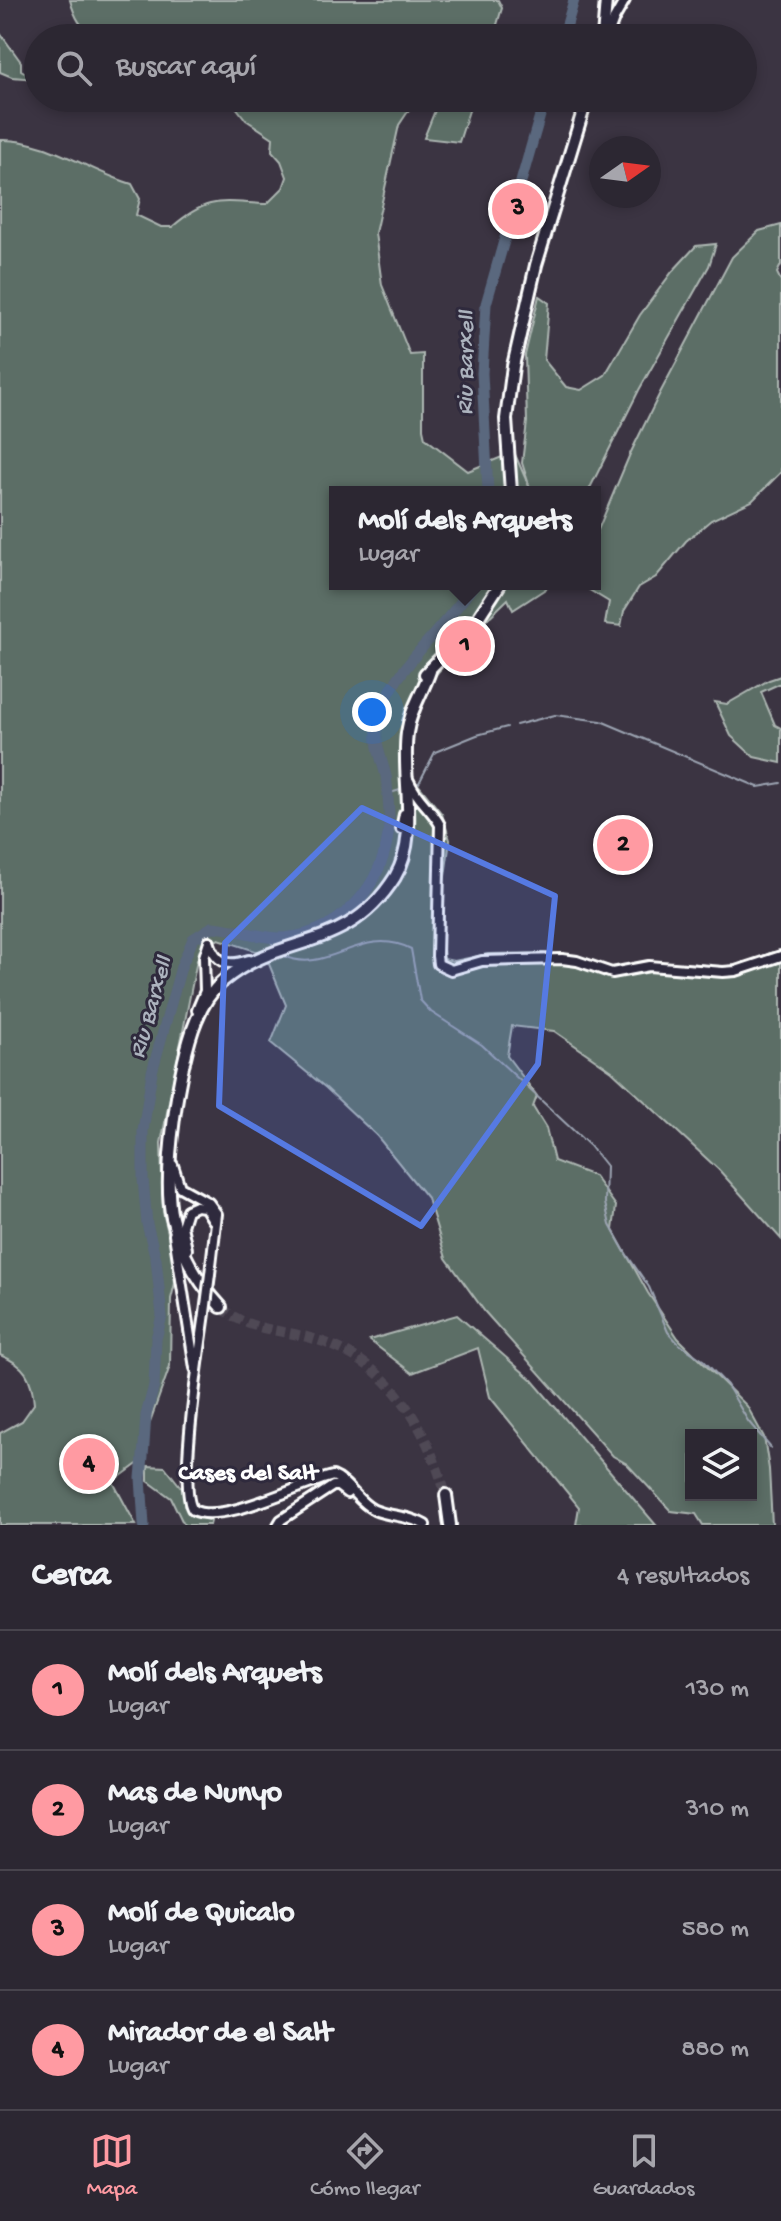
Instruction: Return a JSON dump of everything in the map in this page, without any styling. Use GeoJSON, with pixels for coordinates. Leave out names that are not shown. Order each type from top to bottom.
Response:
{"type":"FeatureCollection","features":[{"type":"Feature","properties":{"kind":"main road"},"geometry":{"type":"LineString","coordinates":[[605,24],[606,0]]}},
{"type":"Feature","properties":{"kind":"main road"},"geometry":{"type":"LineString","coordinates":[[511,486],[506,419],[518,337],[541,246],[583,112]]}},
{"type":"Feature","properties":{"kind":"main road"},"geometry":{"type":"LineString","coordinates":[[221,1307],[192,1268],[171,1215],[168,1173],[173,1131],[196,1019],[218,986],[240,969],[352,923],[374,904],[396,875],[405,846],[409,809],[400,745],[404,721],[418,686],[484,611],[496,590]]}},
{"type":"Feature","properties":{"kind":"main road"},"geometry":{"type":"LineString","coordinates":[[391,882],[401,829],[403,774]]}},
{"type":"Feature","properties":{"kind":"main road"},"geometry":{"type":"LineString","coordinates":[[446,1495],[450,1525]]}},
{"type":"Feature","properties":{"kind":"street"},"geometry":{"type":"LineString","coordinates":[[611,24],[625,0]]}},
{"type":"Feature","properties":{"kind":"street"},"geometry":{"type":"LineString","coordinates":[[403,774],[418,799],[440,825],[437,956],[438,964],[442,967],[457,969],[482,961],[562,959],[612,973],[649,966],[723,972],[736,971],[781,956]]}},
{"type":"Feature","properties":{"kind":"street"},"geometry":{"type":"LineString","coordinates":[[401,829],[413,798],[418,799]]}},
{"type":"Feature","properties":{"kind":"street"},"geometry":{"type":"LineString","coordinates":[[409,809],[428,808]]}},
{"type":"Feature","properties":{"kind":"street"},"geometry":{"type":"LineString","coordinates":[[196,1019],[206,983],[204,957],[209,941],[216,957]]}},
{"type":"Feature","properties":{"kind":"street"},"geometry":{"type":"LineString","coordinates":[[204,957],[216,957],[229,964],[257,961]]}},
{"type":"Feature","properties":{"kind":"street"},"geometry":{"type":"LineString","coordinates":[[173,1131],[176,1180],[185,1192],[214,1207],[217,1218],[197,1377],[187,1498],[189,1505],[196,1513],[207,1517],[219,1516],[333,1476],[376,1511]]}},
{"type":"Feature","properties":{"kind":"street"},"geometry":{"type":"LineString","coordinates":[[192,1268],[182,1230],[187,1210],[199,1206],[208,1209],[215,1232]]}},
{"type":"Feature","properties":{"kind":"street"},"geometry":{"type":"LineString","coordinates":[[171,1215],[197,1377]]}},
{"type":"Feature","properties":{"kind":"street"},"geometry":{"type":"LineString","coordinates":[[278,1525],[279,1521],[336,1485],[365,1510],[407,1517],[425,1525]]}},
{"type":"Feature","properties":{"kind":"highlighted area"},"geometry":{"type":"Polygon","coordinates":[[[362,808],[555,896],[538,1064],[421,1226],[219,1106],[225,943],[362,808]]]}},
{"type":"Feature","properties":{"kind":"green space"},"geometry":{"type":"Polygon","coordinates":[[[70,0],[498,0],[502,8],[497,24],[81,24],[70,0]]]}},
{"type":"Feature","properties":{"kind":"green space"},"geometry":{"type":"Polygon","coordinates":[[[0,33],[21,62],[24,78],[0,72],[0,33]]]}},
{"type":"Feature","properties":{"kind":"green space"},"geometry":{"type":"Polygon","coordinates":[[[240,112],[408,112],[399,125],[375,233],[382,285],[410,355],[423,354],[425,438],[468,471],[514,452],[529,486],[329,486],[329,590],[544,590],[513,610],[508,599],[474,632],[422,690],[410,723],[408,759],[412,777],[442,814],[450,840],[443,891],[444,959],[454,961],[488,954],[543,953],[588,959],[604,968],[621,968],[646,962],[716,968],[739,967],[772,952],[781,952],[781,1239],[719,1170],[612,1071],[554,1031],[512,1026],[507,1056],[537,1096],[533,1107],[546,1128],[554,1161],[594,1176],[616,1206],[613,1230],[648,1293],[678,1338],[747,1406],[764,1437],[772,1525],[703,1525],[696,1514],[671,1511],[627,1464],[613,1456],[485,1312],[446,1258],[428,1199],[377,1136],[326,1088],[271,1043],[286,1005],[269,964],[259,952],[219,939],[204,946],[197,960],[161,1143],[163,1212],[175,1283],[171,1299],[170,1366],[146,1433],[140,1462],[113,1482],[136,1525],[0,1525],[0,1433],[22,1421],[34,1404],[26,1373],[16,1363],[0,1355],[0,140],[33,144],[132,184],[140,199],[136,215],[161,227],[172,227],[206,205],[226,202],[267,204],[283,188],[287,177],[281,161],[272,151],[273,138],[246,120],[240,112]]]}},
{"type":"Feature","properties":{"kind":"green space"},"geometry":{"type":"Polygon","coordinates":[[[434,112],[469,112],[459,142],[424,138],[434,112]]]}},
{"type":"Feature","properties":{"kind":"green space"},"geometry":{"type":"Polygon","coordinates":[[[781,225],[781,265],[777,273],[781,281],[781,472],[752,501],[711,520],[686,541],[656,577],[639,587],[624,611],[621,626],[605,624],[609,602],[589,590],[601,590],[601,523],[660,393],[732,257],[759,231],[781,225]]]}},
{"type":"Feature","properties":{"kind":"green space"},"geometry":{"type":"Polygon","coordinates":[[[716,244],[709,266],[639,390],[591,486],[529,486],[522,463],[527,422],[525,355],[539,296],[549,303],[544,360],[566,387],[581,390],[605,375],[640,315],[696,246],[716,244]]]}},
{"type":"Feature","properties":{"kind":"green space"},"geometry":{"type":"Polygon","coordinates":[[[781,676],[781,683],[761,692],[775,725],[781,728],[781,763],[754,757],[731,736],[715,702],[727,704],[781,676]]]}},
{"type":"Feature","properties":{"kind":"green space"},"geometry":{"type":"Polygon","coordinates":[[[457,1315],[532,1380],[656,1525],[576,1525],[579,1507],[490,1397],[478,1348],[412,1373],[369,1340],[457,1315]]]}},
{"type":"Feature","properties":{"kind":"green space"},"geometry":{"type":"Polygon","coordinates":[[[148,1466],[165,1467],[184,1491],[184,1506],[194,1516],[211,1521],[210,1525],[184,1525],[171,1498],[148,1481],[148,1466]]]}},
{"type":"Feature","properties":{"kind":"waterway","name":"Riu Barxell"},"geometry":{"type":"LineString","coordinates":[[567,24],[574,0]]}},
{"type":"Feature","properties":{"kind":"waterway","name":"Riu Barxell"},"geometry":{"type":"LineString","coordinates":[[488,486],[482,373],[486,304],[541,112]]}},
{"type":"Feature","properties":{"kind":"waterway","name":"Riu Barxell"},"geometry":{"type":"LineString","coordinates":[[144,1525],[141,1478],[146,1415],[154,1386],[156,1339],[162,1316],[156,1259],[147,1224],[143,1131],[152,1072],[181,967],[193,939],[212,927],[275,938],[307,934],[346,913],[362,897],[383,858],[388,835],[387,781],[377,735],[382,709],[403,671],[470,590]]}},
{"type":"Feature","properties":{"kind":"waterway"},"geometry":{"type":"LineString","coordinates":[[516,725],[555,715],[601,721],[758,787],[781,783]]}},
{"type":"Feature","properties":{"kind":"waterway"},"geometry":{"type":"LineString","coordinates":[[415,784],[419,783],[435,752],[507,727]]}},
{"type":"Feature","properties":{"kind":"waterway"},"geometry":{"type":"LineString","coordinates":[[387,794],[400,790]]}},
{"type":"Feature","properties":{"kind":"waterway"},"geometry":{"type":"LineString","coordinates":[[267,937],[275,947]]}},
{"type":"Feature","properties":{"kind":"waterway"},"geometry":{"type":"LineString","coordinates":[[284,956],[315,960],[376,942],[411,949],[420,1000],[431,1012],[482,1045],[590,1146],[606,1166],[605,1203],[610,1225],[649,1287],[668,1332],[679,1344],[703,1360],[727,1385],[748,1421],[771,1448]]}},
{"type":"Feature","properties":{"kind":"tunnel"},"geometry":{"type":"LineString","coordinates":[[221,1307],[231,1315],[262,1328],[307,1337],[335,1347],[360,1360],[381,1377],[414,1418],[446,1495]]}},
{"type":"Feature","properties":{"kind":"place","name":"Molí de Quicalo"},"geometry":{"type":"Point","coordinates":[518,209]}},
{"type":"Feature","properties":{"kind":"place","name":"Molí dels Arquets"},"geometry":{"type":"Point","coordinates":[465,646]}},
{"type":"Feature","properties":{"kind":"place","name":"Mas de Nunyo"},"geometry":{"type":"Point","coordinates":[623,845]}},
{"type":"Feature","properties":{"kind":"place","name":"Mirador de el Salt"},"geometry":{"type":"Point","coordinates":[89,1464]}},
{"type":"Feature","properties":{"kind":"district","name":"Cases del Salt"},"geometry":{"type":"Point","coordinates":[248,1471]}}]}
